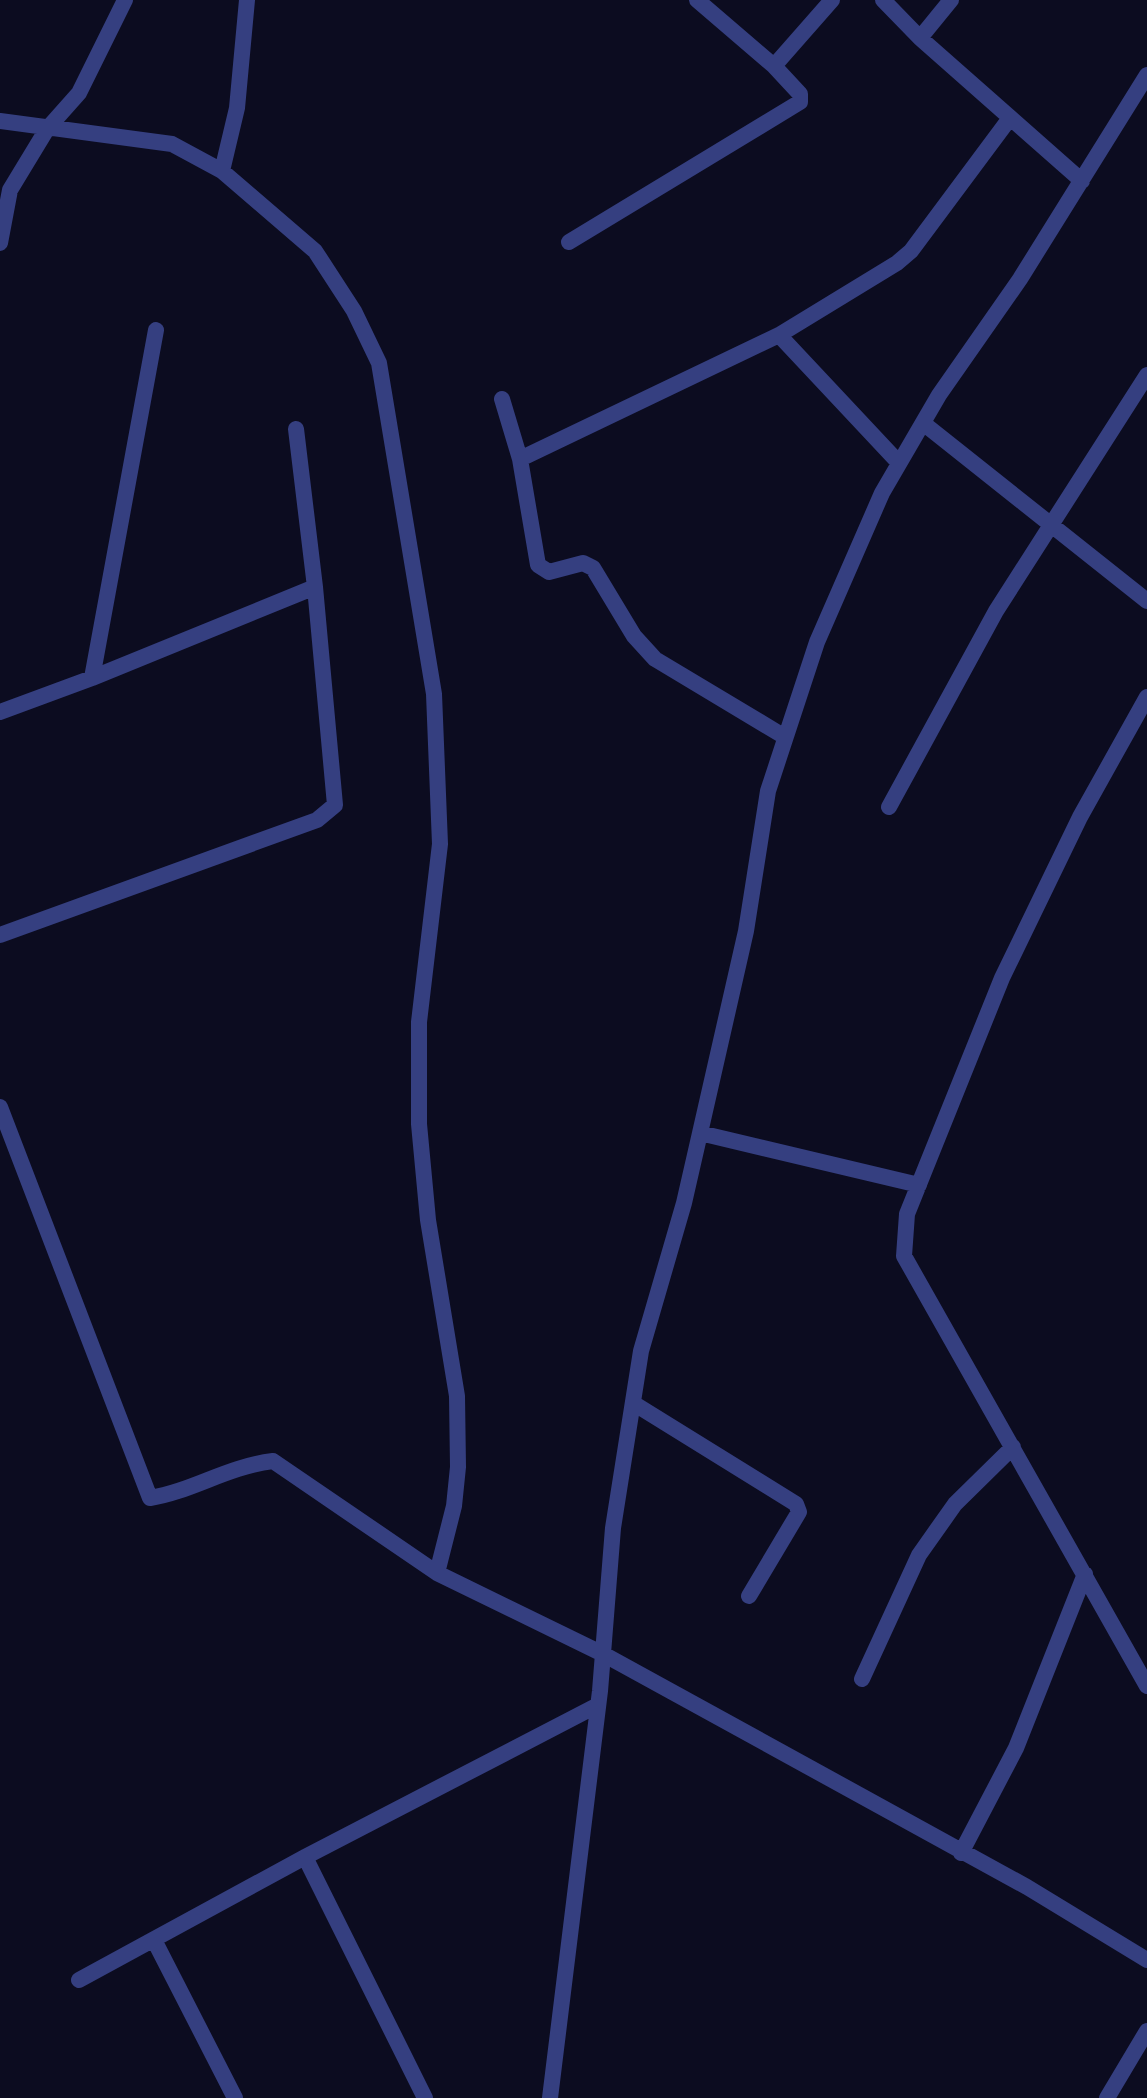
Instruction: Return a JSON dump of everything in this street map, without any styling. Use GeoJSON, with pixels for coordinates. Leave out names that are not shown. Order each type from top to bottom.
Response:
{"type":"FeatureCollection","features":[{"type":"Feature","properties":{"kind":"street"},"geometry":{"type":"LineString","coordinates":[[0,243],[10,190],[47,129],[79,93],[125,0]]}},
{"type":"Feature","properties":{"kind":"street"},"geometry":{"type":"LineString","coordinates":[[222,171],[237,108],[247,0]]}},
{"type":"Feature","properties":{"kind":"street"},"geometry":{"type":"LineString","coordinates":[[569,242],[800,102],[800,94],[774,66],[697,0]]}},
{"type":"Feature","properties":{"kind":"street"},"geometry":{"type":"LineString","coordinates":[[774,66],[832,0]]}},
{"type":"Feature","properties":{"kind":"street"},"geometry":{"type":"LineString","coordinates":[[883,0],[920,38],[1082,181]]}},
{"type":"Feature","properties":{"kind":"street"},"geometry":{"type":"LineString","coordinates":[[920,38],[951,0]]}},
{"type":"Feature","properties":{"kind":"street"},"geometry":{"type":"LineString","coordinates":[[550,2098],[598,1705],[613,1528],[641,1351],[700,1133],[746,931],[768,791],[817,642],[882,493],[923,423],[1082,181],[1147,75]]}},
{"type":"Feature","properties":{"kind":"street"},"geometry":{"type":"LineString","coordinates":[[520,459],[779,335],[897,263],[911,251],[1010,118]]}},
{"type":"Feature","properties":{"kind":"street"},"geometry":{"type":"LineString","coordinates":[[0,121],[172,144],[222,171],[315,251],[354,311],[379,363],[434,694],[440,844],[419,1022],[419,1124],[428,1220],[457,1396],[458,1467],[454,1506],[437,1573]]}},
{"type":"Feature","properties":{"kind":"street"},"geometry":{"type":"LineString","coordinates":[[92,678],[156,330]]}},
{"type":"Feature","properties":{"kind":"street"},"geometry":{"type":"LineString","coordinates":[[779,335],[899,463]]}},
{"type":"Feature","properties":{"kind":"street"},"geometry":{"type":"LineString","coordinates":[[889,807],[996,611],[1147,375]]}},
{"type":"Feature","properties":{"kind":"street"},"geometry":{"type":"LineString","coordinates":[[502,399],[520,459],[538,565],[549,572],[583,563],[593,568],[634,636],[655,659],[785,737]]}},
{"type":"Feature","properties":{"kind":"street"},"geometry":{"type":"LineString","coordinates":[[923,423],[1147,601]]}},
{"type":"Feature","properties":{"kind":"street"},"geometry":{"type":"LineString","coordinates":[[0,935],[297,824],[317,820],[330,810],[336,798],[296,429]]}},
{"type":"Feature","properties":{"kind":"street"},"geometry":{"type":"LineString","coordinates":[[0,712],[315,587]]}},
{"type":"Feature","properties":{"kind":"street"},"geometry":{"type":"LineString","coordinates":[[1147,697],[1080,817],[1002,978],[907,1214],[904,1256],[1147,1686]]}},
{"type":"Feature","properties":{"kind":"street"},"geometry":{"type":"LineString","coordinates":[[0,1107],[150,1498],[166,1495],[241,1466],[273,1461],[437,1573],[603,1654],[1027,1887],[1147,1960]]}},
{"type":"Feature","properties":{"kind":"street"},"geometry":{"type":"LineString","coordinates":[[700,1133],[919,1185]]}},
{"type":"Feature","properties":{"kind":"street"},"geometry":{"type":"LineString","coordinates":[[633,1403],[796,1504],[799,1512],[749,1596]]}},
{"type":"Feature","properties":{"kind":"street"},"geometry":{"type":"LineString","coordinates":[[862,1679],[919,1555],[955,1504],[1013,1447]]}},
{"type":"Feature","properties":{"kind":"street"},"geometry":{"type":"LineString","coordinates":[[961,1853],[1016,1748],[1085,1574]]}},
{"type":"Feature","properties":{"kind":"street"},"geometry":{"type":"LineString","coordinates":[[79,1980],[305,1857],[598,1705]]}},
{"type":"Feature","properties":{"kind":"street"},"geometry":{"type":"LineString","coordinates":[[305,1857],[425,2098]]}},
{"type":"Feature","properties":{"kind":"street"},"geometry":{"type":"LineString","coordinates":[[154,1940],[235,2098]]}},
{"type":"Feature","properties":{"kind":"street"},"geometry":{"type":"LineString","coordinates":[[1107,2098],[1147,2031]]}}]}
